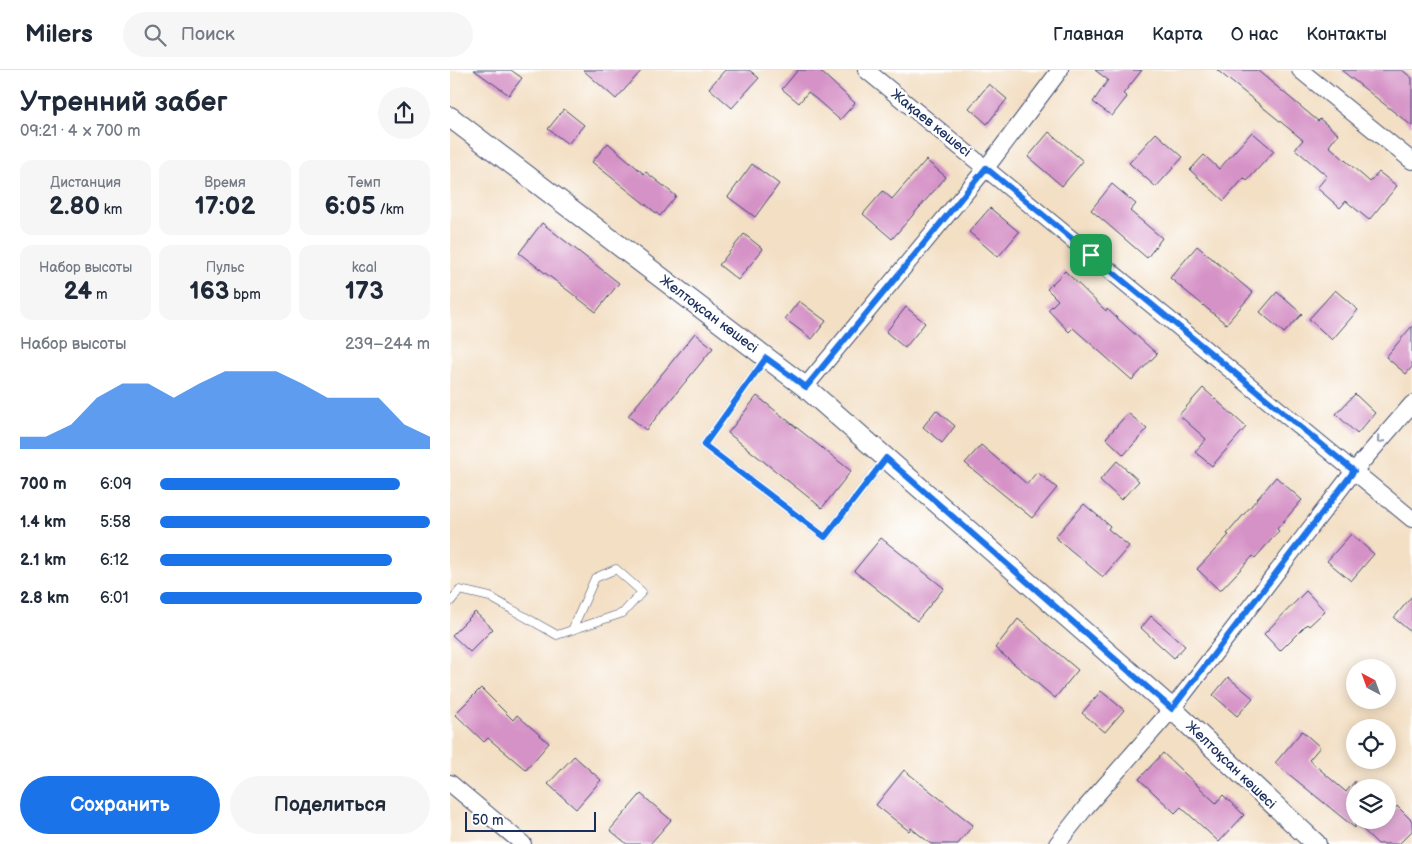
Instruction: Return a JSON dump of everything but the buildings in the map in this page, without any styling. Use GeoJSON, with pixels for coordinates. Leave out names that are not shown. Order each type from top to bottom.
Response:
{"type":"FeatureCollection","features":[{"type":"Feature","properties":{"kind":"street","name":"Жақаев көшесі"},"geometry":{"type":"LineString","coordinates":[[866,70],[1412,519]]}},
{"type":"Feature","properties":{"kind":"street"},"geometry":{"type":"LineString","coordinates":[[806,387],[986,168],[1060,70]]}},
{"type":"Feature","properties":{"kind":"street"},"geometry":{"type":"LineString","coordinates":[[1300,70],[1412,161]]}},
{"type":"Feature","properties":{"kind":"street","name":"Желтоқсан көшесі"},"geometry":{"type":"LineString","coordinates":[[450,117],[806,387],[1172,709],[1316,844]]}},
{"type":"Feature","properties":{"kind":"street"},"geometry":{"type":"LineString","coordinates":[[1058,844],[1086,807],[1172,709],[1354,471],[1412,404]]}},
{"type":"Feature","properties":{"kind":"street"},"geometry":{"type":"LineString","coordinates":[[450,782],[523,844]]}},
{"type":"Feature","properties":{"kind":"lane"},"geometry":{"type":"LineString","coordinates":[[766,358],[704,445],[825,537],[886,458]]}},
{"type":"Feature","properties":{"kind":"lane"},"geometry":{"type":"LineString","coordinates":[[450,602],[460,590],[490,597],[557,635],[572,630],[623,613],[642,592],[616,569],[595,578],[572,630]]}},
{"type":"Feature","properties":{"kind":"route"},"geometry":{"type":"LineString","coordinates":[[986,168],[1091,255],[1354,471],[1172,709],[886,458],[825,537],[704,445],[766,358],[806,387],[986,168]]}}]}
